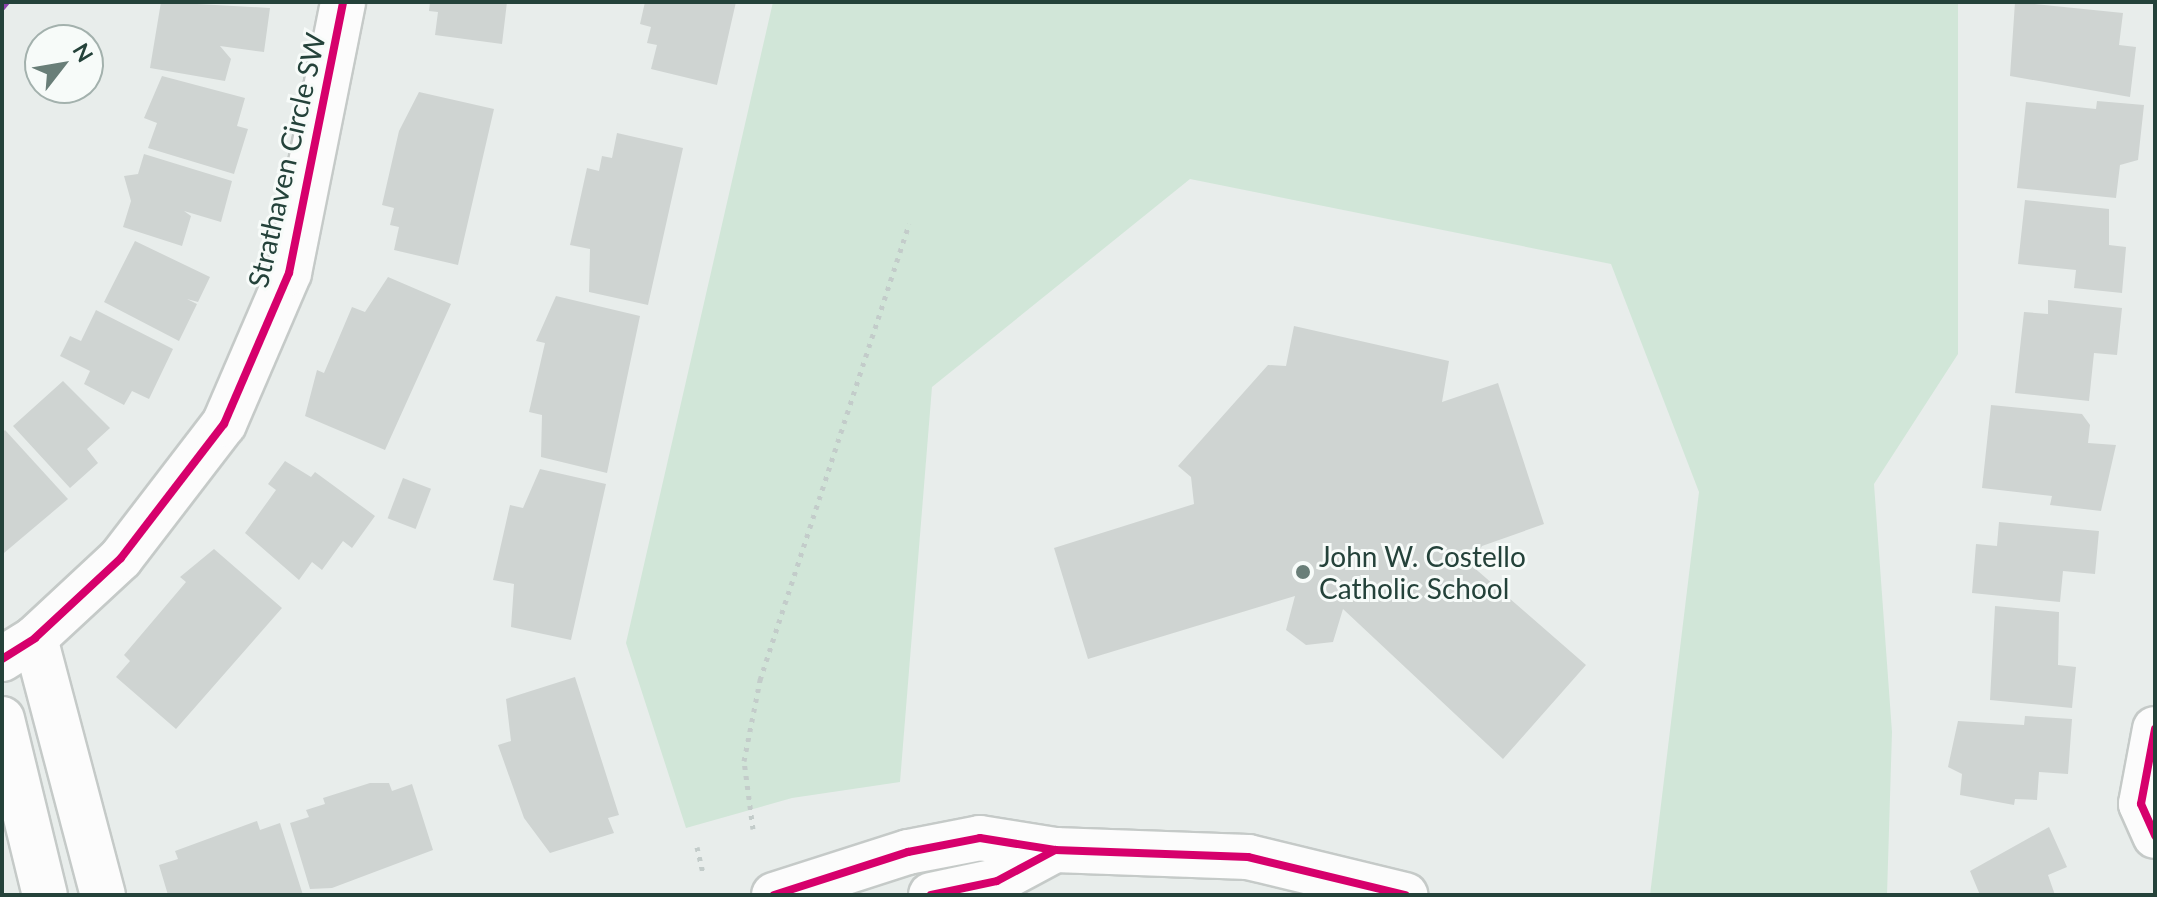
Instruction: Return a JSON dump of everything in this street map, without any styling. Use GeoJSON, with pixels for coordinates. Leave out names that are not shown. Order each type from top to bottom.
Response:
{"type":"FeatureCollection","features":[{"type":"Feature","properties":{"kind":"street","name":"Strathaven Circle SW"},"geometry":{"type":"LineString","coordinates":[[19,648],[121,558],[224,424],[289,273],[343,2]]}},
{"type":"Feature","properties":{"kind":"street"},"geometry":{"type":"LineString","coordinates":[[19,648],[103,895]]}},
{"type":"Feature","properties":{"kind":"street"},"geometry":{"type":"LineString","coordinates":[[2,719],[45,895]]}},
{"type":"Feature","properties":{"kind":"street"},"geometry":{"type":"LineString","coordinates":[[2155,729],[2141,804],[2155,836]]}},
{"type":"Feature","properties":{"kind":"street"},"geometry":{"type":"LineString","coordinates":[[775,895],[908,852],[980,838],[1055,850],[1248,857],[1405,895]]}},
{"type":"Feature","properties":{"kind":"street"},"geometry":{"type":"LineString","coordinates":[[931,895],[997,881],[1055,850]]}},
{"type":"Feature","properties":{"kind":"path"},"geometry":{"type":"LineString","coordinates":[[753,829],[744,761],[760,680],[909,224]]}},
{"type":"Feature","properties":{"kind":"path"},"geometry":{"type":"LineString","coordinates":[[697,847],[703,872]]}},
{"type":"Feature","properties":{"kind":"green space"},"geometry":{"type":"Polygon","coordinates":[[[773,2],[1958,2],[1958,354],[1874,484],[1892,732],[1887,895],[1650,895],[1699,492],[1611,264],[1190,179],[932,387],[900,782],[792,798],[686,828],[626,643],[773,2]]]}},
{"type":"Feature","properties":{"kind":"building"},"geometry":{"type":"Polygon","coordinates":[[[161,2],[270,8],[264,52],[220,46],[231,59],[225,81],[150,68],[161,2]]]}},
{"type":"Feature","properties":{"kind":"building"},"geometry":{"type":"Polygon","coordinates":[[[430,2],[507,2],[502,44],[435,35],[438,12],[429,11],[430,2]]]}},
{"type":"Feature","properties":{"kind":"building"},"geometry":{"type":"Polygon","coordinates":[[[645,2],[736,2],[717,85],[651,69],[657,45],[647,43],[651,27],[640,24],[645,2]]]}},
{"type":"Feature","properties":{"kind":"building"},"geometry":{"type":"Polygon","coordinates":[[[2015,2],[2123,13],[2119,45],[2136,47],[2130,97],[2010,76],[2015,2]]]}},
{"type":"Feature","properties":{"kind":"building"},"geometry":{"type":"Polygon","coordinates":[[[162,76],[245,98],[237,126],[248,129],[234,174],[148,148],[157,123],[144,118],[162,76]]]}},
{"type":"Feature","properties":{"kind":"building"},"geometry":{"type":"Polygon","coordinates":[[[419,92],[494,109],[458,265],[394,250],[399,227],[390,225],[394,208],[382,205],[399,131],[419,92]]]}},
{"type":"Feature","properties":{"kind":"building"},"geometry":{"type":"Polygon","coordinates":[[[2097,101],[2144,105],[2138,160],[2120,165],[2116,198],[2017,188],[2026,102],[2096,109],[2097,101]]]}},
{"type":"Feature","properties":{"kind":"building"},"geometry":{"type":"Polygon","coordinates":[[[617,133],[683,148],[648,305],[589,292],[590,249],[570,245],[587,168],[599,171],[602,156],[612,158],[617,133]]]}},
{"type":"Feature","properties":{"kind":"building"},"geometry":{"type":"Polygon","coordinates":[[[144,154],[232,181],[221,222],[184,211],[191,216],[182,246],[123,227],[131,201],[124,176],[138,174],[144,154]]]}},
{"type":"Feature","properties":{"kind":"building"},"geometry":{"type":"Polygon","coordinates":[[[2025,200],[2109,209],[2109,245],[2126,247],[2122,293],[2074,288],[2076,270],[2018,264],[2025,200]]]}},
{"type":"Feature","properties":{"kind":"building"},"geometry":{"type":"Polygon","coordinates":[[[135,241],[210,277],[198,302],[187,299],[197,304],[179,341],[104,302],[135,241]]]}},
{"type":"Feature","properties":{"kind":"building"},"geometry":{"type":"Polygon","coordinates":[[[388,277],[451,304],[385,450],[305,416],[317,370],[324,373],[352,307],[365,312],[388,277]]]}},
{"type":"Feature","properties":{"kind":"building"},"geometry":{"type":"Polygon","coordinates":[[[556,296],[640,316],[607,473],[541,457],[542,415],[529,412],[545,343],[536,341],[556,296]]]}},
{"type":"Feature","properties":{"kind":"building"},"geometry":{"type":"Polygon","coordinates":[[[2048,300],[2122,308],[2117,355],[2094,353],[2089,401],[2015,393],[2024,312],[2048,314],[2048,300]]]}},
{"type":"Feature","properties":{"kind":"building"},"geometry":{"type":"Polygon","coordinates":[[[96,310],[173,349],[149,399],[132,391],[124,405],[84,384],[90,371],[60,356],[70,336],[81,341],[96,310]]]}},
{"type":"Feature","properties":{"kind":"building"},"geometry":{"type":"Polygon","coordinates":[[[1294,326],[1449,361],[1442,402],[1498,383],[1544,524],[1482,546],[1471,565],[1586,665],[1503,759],[1343,609],[1333,642],[1306,645],[1286,630],[1295,596],[1088,659],[1054,548],[1194,504],[1191,477],[1178,466],[1268,365],[1286,366],[1294,326]]]}},
{"type":"Feature","properties":{"kind":"building"},"geometry":{"type":"Polygon","coordinates":[[[63,381],[110,428],[87,449],[98,463],[70,488],[13,426],[63,381]]]}},
{"type":"Feature","properties":{"kind":"building"},"geometry":{"type":"Polygon","coordinates":[[[1991,405],[2082,414],[2090,425],[2088,443],[2116,445],[2101,511],[2050,505],[2052,496],[1982,488],[1991,405]]]}},
{"type":"Feature","properties":{"kind":"building"},"geometry":{"type":"Polygon","coordinates":[[[5,430],[68,499],[4,553],[2,433],[5,430]]]}},
{"type":"Feature","properties":{"kind":"building"},"geometry":{"type":"Polygon","coordinates":[[[285,461],[311,477],[315,472],[375,516],[352,548],[343,541],[322,570],[312,562],[299,580],[245,533],[276,490],[268,484],[285,461]]]}},
{"type":"Feature","properties":{"kind":"building"},"geometry":{"type":"Polygon","coordinates":[[[540,469],[606,484],[571,640],[511,627],[514,584],[493,580],[510,505],[523,508],[540,469]]]}},
{"type":"Feature","properties":{"kind":"building"},"geometry":{"type":"Polygon","coordinates":[[[403,478],[431,489],[416,529],[388,518],[403,478]]]}},
{"type":"Feature","properties":{"kind":"building"},"geometry":{"type":"Polygon","coordinates":[[[1999,522],[2099,531],[2095,574],[2063,571],[2060,602],[1972,593],[1976,544],[1997,546],[1999,522]]]}},
{"type":"Feature","properties":{"kind":"building"},"geometry":{"type":"Polygon","coordinates":[[[214,549],[282,608],[176,729],[116,677],[130,661],[124,655],[186,582],[180,577],[214,549]]]}},
{"type":"Feature","properties":{"kind":"building"},"geometry":{"type":"Polygon","coordinates":[[[1995,606],[2059,612],[2058,665],[2076,667],[2072,708],[1990,700],[1995,606]]]}},
{"type":"Feature","properties":{"kind":"building"},"geometry":{"type":"Polygon","coordinates":[[[575,677],[619,815],[608,818],[614,833],[550,853],[524,818],[498,745],[511,741],[506,699],[575,677]]]}},
{"type":"Feature","properties":{"kind":"building"},"geometry":{"type":"Polygon","coordinates":[[[2025,716],[2072,719],[2068,774],[2039,772],[2037,800],[2015,799],[2014,805],[1960,795],[1962,774],[1948,767],[1958,721],[2024,725],[2025,716]]]}},
{"type":"Feature","properties":{"kind":"building"},"geometry":{"type":"Polygon","coordinates":[[[370,783],[389,783],[392,791],[412,784],[433,850],[332,888],[310,889],[290,823],[309,817],[306,810],[325,804],[323,798],[370,783]]]}},
{"type":"Feature","properties":{"kind":"building"},"geometry":{"type":"Polygon","coordinates":[[[257,821],[260,830],[280,823],[303,895],[168,895],[159,865],[178,859],[175,851],[257,821]]]}},
{"type":"Feature","properties":{"kind":"building"},"geometry":{"type":"Polygon","coordinates":[[[2049,827],[2067,867],[2048,875],[2055,895],[1980,895],[1970,871],[2049,827]]]}},
{"type":"Feature","properties":{"kind":"marked path"},"geometry":{"type":"LineString","coordinates":[[2,8],[7,2]]}},
{"type":"Feature","properties":{"kind":"cycle path"},"geometry":{"type":"LineString","coordinates":[[2,659],[35,638],[121,558],[224,424],[289,273],[343,2]]}},
{"type":"Feature","properties":{"kind":"cycle path"},"geometry":{"type":"LineString","coordinates":[[2155,729],[2141,804],[2155,836]]}},
{"type":"Feature","properties":{"kind":"cycle path"},"geometry":{"type":"LineString","coordinates":[[774,895],[908,852],[980,838],[1055,850],[1248,857],[1405,895]]}},
{"type":"Feature","properties":{"kind":"cycle path"},"geometry":{"type":"LineString","coordinates":[[931,895],[997,881],[1055,850]]}},
{"type":"Feature","properties":{"kind":"place","name":"John W. Costello Catholic School"},"geometry":{"type":"Point","coordinates":[1303,572]}}]}
